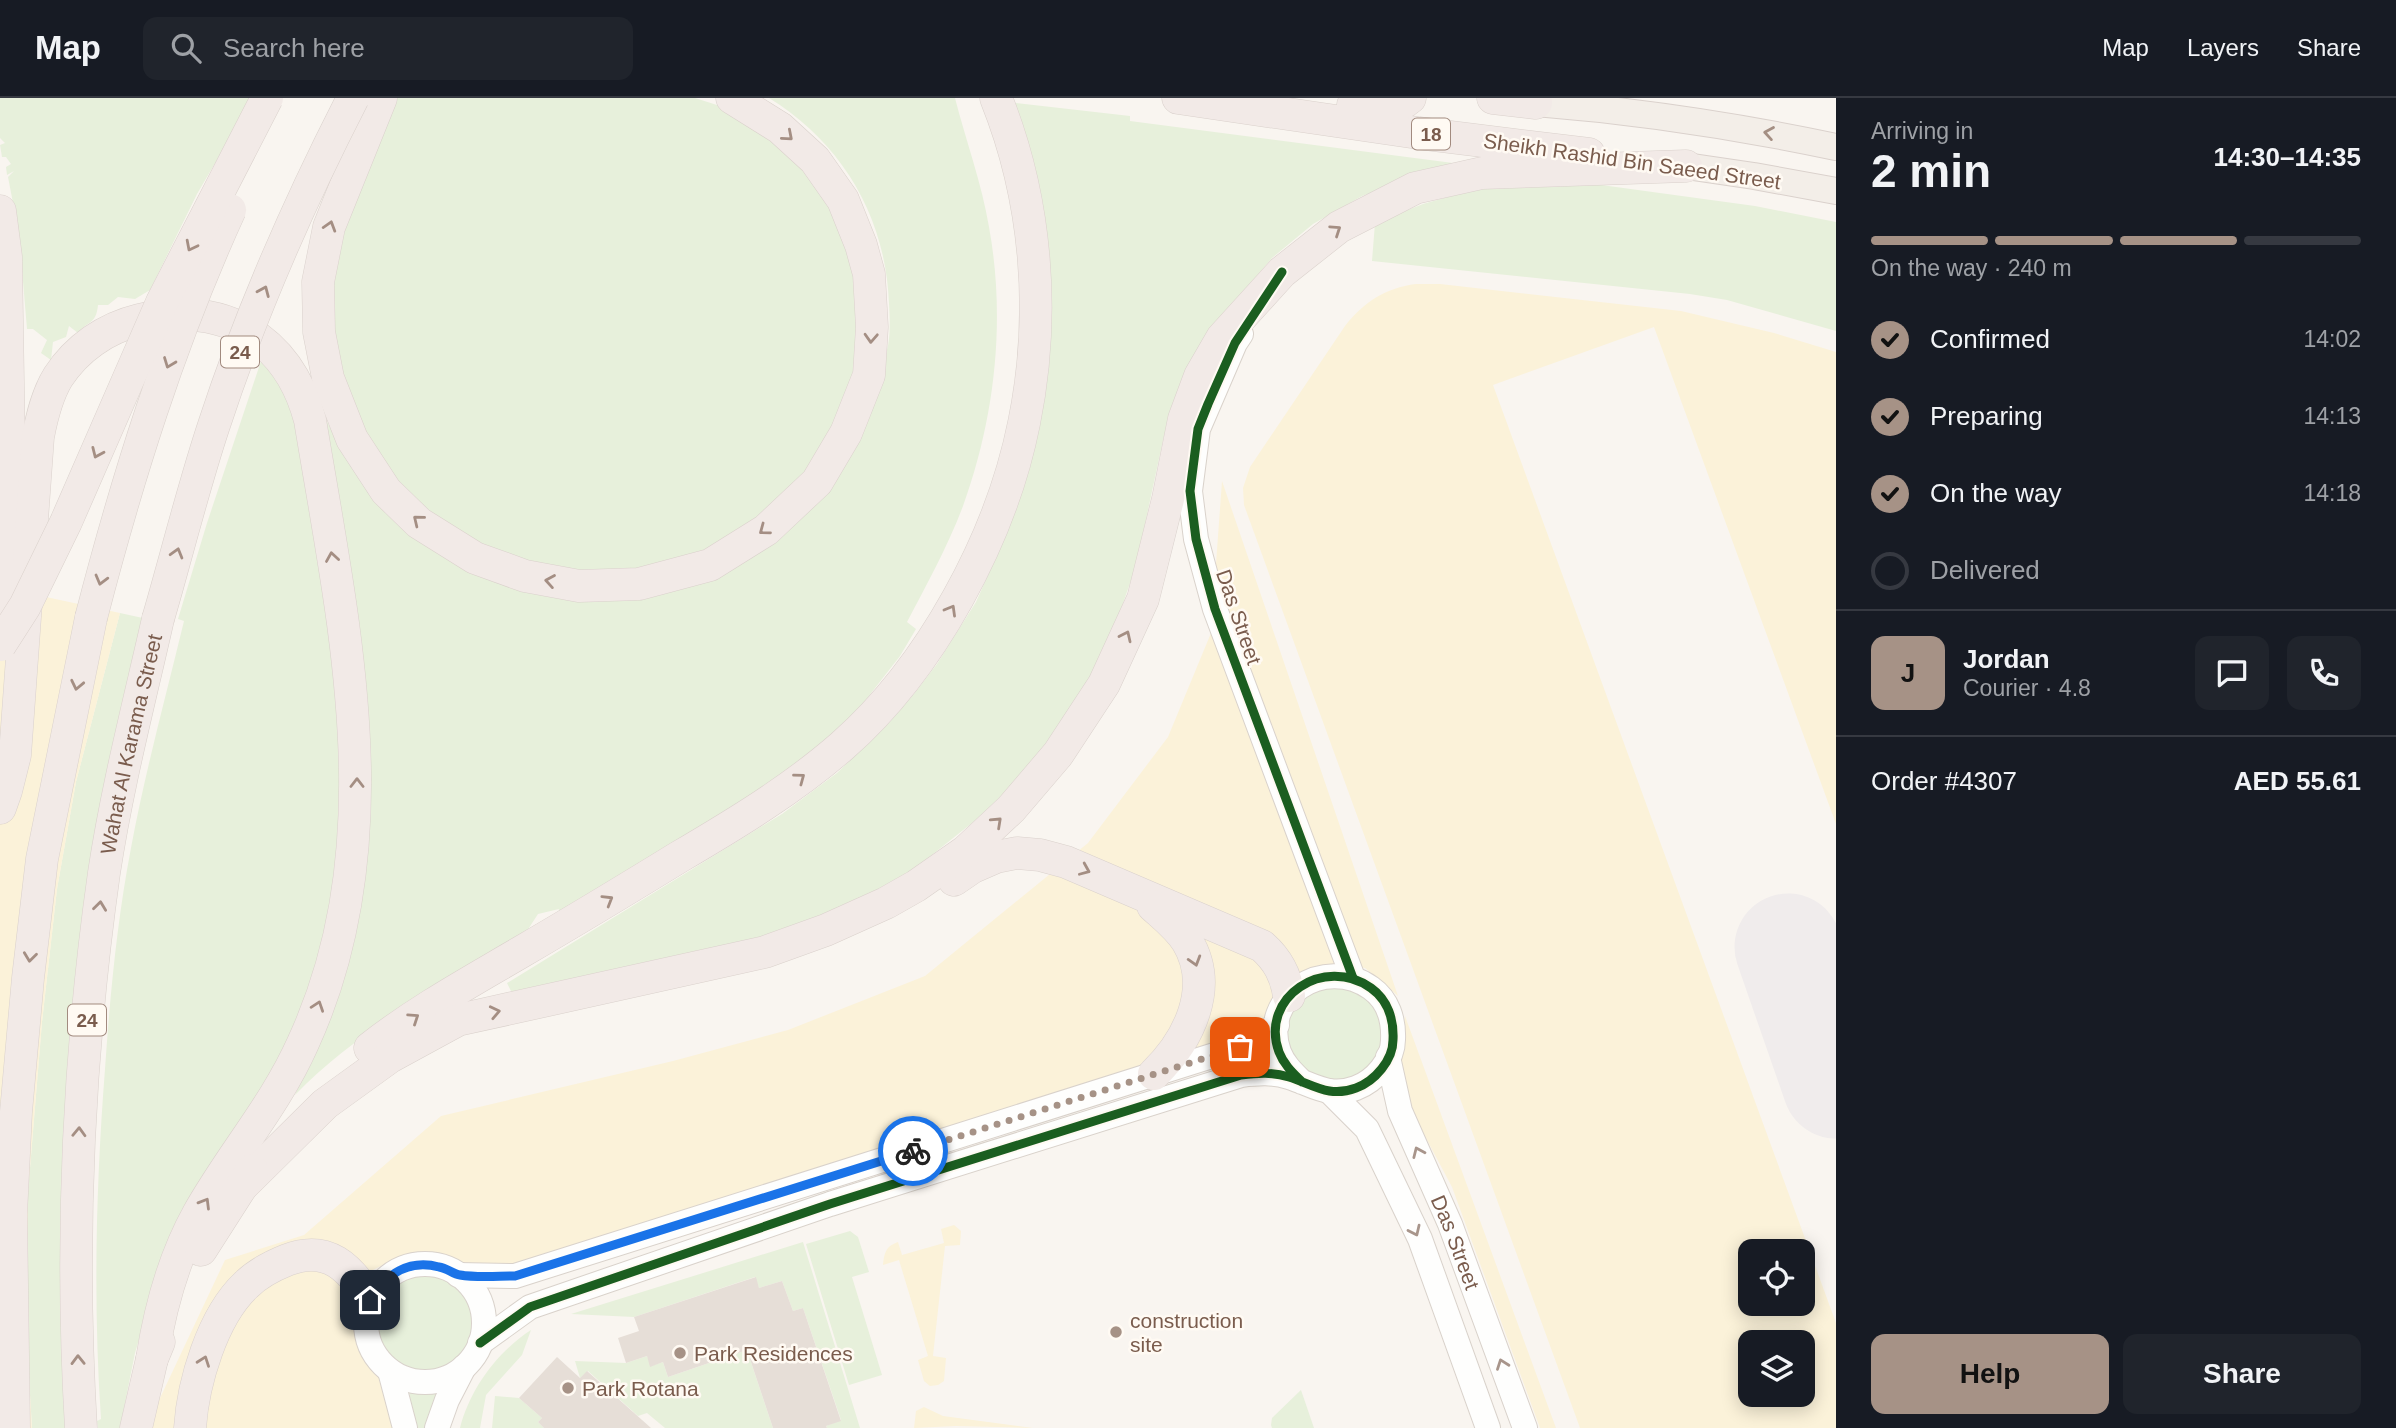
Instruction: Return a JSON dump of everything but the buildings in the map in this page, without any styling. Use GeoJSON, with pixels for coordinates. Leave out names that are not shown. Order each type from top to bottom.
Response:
{"type":"FeatureCollection","features":[{"type":"Feature","properties":{"kind":"highway"},"geometry":{"type":"LineString","coordinates":[[0,645],[25,606],[66,522],[162,302],[267,98]]}},
{"type":"Feature","properties":{"kind":"highway"},"geometry":{"type":"LineString","coordinates":[[14,1428],[11,1214],[16,1112],[42,859],[91,618],[119,513],[163,376],[225,220],[284,98]]}},
{"type":"Feature","properties":{"kind":"highway","name":"Wahat Al Karama Street"},"geometry":{"type":"LineString","coordinates":[[81,1428],[75,1219],[79,1119],[104,870],[158,618],[214,425],[255,313],[310,183],[353,98]]}},
{"type":"Feature","properties":{"kind":"highway"},"geometry":{"type":"LineString","coordinates":[[381,98],[329,227],[318,282],[319,332],[328,378],[352,439],[386,491],[419,523],[475,558],[525,576],[579,586],[639,584],[710,565],[766,530],[817,482],[846,433],[869,375],[872,327],[869,274],[843,200],[815,160],[780,128],[732,98]]}},
{"type":"Feature","properties":{"kind":"highway"},"geometry":{"type":"LineString","coordinates":[[152,1359],[191,1265],[241,1187],[294,1115],[316,1092],[365,1052],[437,1002],[723,831],[792,785],[868,722],[924,652],[964,587],[1000,509],[1018,454],[1032,381],[1037,298],[1031,237],[1022,177],[996,98]]}},
{"type":"Feature","properties":{"kind":"highway","name":"Sheikh Rashid Bin Saeed Street"},"geometry":{"type":"LineString","coordinates":[[1178,98],[1418,133],[1686,166]]}},
{"type":"Feature","properties":{"kind":"highway"},"geometry":{"type":"LineString","coordinates":[[1303,98],[1387,109],[1410,98]]}},
{"type":"Feature","properties":{"kind":"highway","name":"Sheikh Rashid Bin Saeed Street"},"geometry":{"type":"LineString","coordinates":[[1493,98],[1532,100]]}},
{"type":"Feature","properties":{"kind":"highway"},"geometry":{"type":"LineString","coordinates":[[241,1187],[324,1104],[390,1057],[458,1020],[765,952],[826,930],[896,897],[966,851],[1011,809],[1058,754],[1104,684],[1143,600],[1184,419],[1200,376],[1222,338],[1282,272],[1339,227],[1415,188],[1482,173],[1686,166]]}},
{"type":"Feature","properties":{"kind":"highway"},"geometry":{"type":"LineString","coordinates":[[0,211],[7,289],[9,445],[0,774]]}},
{"type":"Feature","properties":{"kind":"highway"},"geometry":{"type":"LineString","coordinates":[[0,808],[15,755],[36,457],[41,422],[50,392],[77,353],[102,335],[129,322],[161,315],[194,314],[210,316],[240,327],[266,345],[285,366],[300,389],[310,420],[351,688],[356,763],[355,830],[339,936],[316,1013],[278,1092],[209,1196],[188,1233],[163,1299],[136,1428]]}},
{"type":"Feature","properties":{"kind":"highway"},"geometry":{"type":"LineString","coordinates":[[678,972],[743,969],[815,948],[906,909],[973,867],[1006,854],[1027,853],[1053,858],[1262,946],[1283,971],[1289,996]]}},
{"type":"Feature","properties":{"kind":"highway"},"geometry":{"type":"LineString","coordinates":[[1136,892],[1180,931],[1193,952],[1199,976],[1198,1001],[1189,1026],[1174,1052],[1154,1074]]}},
{"type":"Feature","properties":{"kind":"highway"},"geometry":{"type":"LineString","coordinates":[[190,1428],[198,1378],[213,1335],[245,1286],[268,1268],[295,1257],[316,1256],[334,1260],[353,1274],[370,1300]]}},
{"type":"Feature","properties":{"kind":"highway"},"geometry":{"type":"LineString","coordinates":[[0,1413],[2,1428]]}},
{"type":"Feature","properties":{"kind":"main road","name":"Sheikh Rashid Bin Saeed Street"},"geometry":{"type":"LineString","coordinates":[[1532,100],[1689,120],[1836,146]]}},
{"type":"Feature","properties":{"kind":"main road","name":"Sheikh Rashid Bin Saeed Street"},"geometry":{"type":"LineString","coordinates":[[1686,166],[1836,191]]}},
{"type":"Feature","properties":{"kind":"street","name":"Das Street"},"geometry":{"type":"LineString","coordinates":[[1282,272],[1235,343],[1208,404],[1198,429],[1191,491],[1196,539],[1215,609],[1353,978]]}},
{"type":"Feature","properties":{"kind":"street"},"geometry":{"type":"LineString","coordinates":[[480,1343],[530,1307],[830,1204],[1241,1075],[1273,1074],[1320,1090],[1339,1092],[1357,1088],[1374,1078],[1386,1063],[1393,1045],[1393,1025],[1388,1007],[1376,992],[1360,980],[1342,975],[1322,976],[1304,983],[1289,996],[1277,1025],[1279,1051],[1288,1068],[1302,1082]]}},
{"type":"Feature","properties":{"kind":"street"},"geometry":{"type":"LineString","coordinates":[[458,1275],[515,1276],[1240,1047],[1277,1025]]}},
{"type":"Feature","properties":{"kind":"street","name":"Das Street"},"geometry":{"type":"LineString","coordinates":[[1388,1057],[1399,1111],[1450,1224],[1525,1428]]}},
{"type":"Feature","properties":{"kind":"street","name":"Das Street"},"geometry":{"type":"LineString","coordinates":[[1329,1091],[1367,1129],[1420,1240],[1488,1428]]}},
{"type":"Feature","properties":{"kind":"street"},"geometry":{"type":"LineString","coordinates":[[437,1428],[447,1400],[480,1343],[483,1313],[478,1298],[470,1285],[458,1275],[425,1264],[408,1266],[393,1273],[379,1285],[370,1300],[365,1319],[368,1339],[376,1357],[390,1371],[408,1380],[428,1382],[447,1377],[464,1367]]}},
{"type":"Feature","properties":{"kind":"street"},"geometry":{"type":"LineString","coordinates":[[390,1371],[405,1428]]}},
{"type":"Feature","properties":{"kind":"green space"},"geometry":{"type":"Polygon","coordinates":[[[0,98],[253,98],[197,194],[150,290],[135,299],[118,297],[108,305],[98,305],[93,319],[78,333],[69,326],[66,337],[53,342],[51,360],[41,353],[47,340],[33,329],[27,329],[19,234],[8,177],[14,171],[7,175],[6,167],[11,164],[6,157],[2,157],[0,145],[5,143],[0,138],[0,98]]]}},
{"type":"Feature","properties":{"kind":"green space"},"geometry":{"type":"Polygon","coordinates":[[[394,98],[695,98],[720,106],[793,155],[834,213],[856,278],[856,365],[842,408],[809,467],[795,484],[757,519],[713,546],[690,556],[642,569],[593,572],[544,567],[479,544],[439,519],[405,489],[388,469],[361,426],[342,379],[333,330],[332,281],[344,226],[394,98]]]}},
{"type":"Feature","properties":{"kind":"green space"},"geometry":{"type":"Polygon","coordinates":[[[769,98],[955,98],[978,179],[989,227],[997,297],[997,333],[990,404],[974,473],[963,506],[907,622],[916,629],[900,656],[861,706],[840,729],[792,770],[558,915],[559,909],[538,914],[525,934],[376,1027],[295,1095],[324,1028],[370,814],[370,775],[363,689],[323,414],[356,474],[537,593],[766,544],[882,363],[888,344],[890,323],[886,272],[879,241],[869,212],[855,185],[818,137],[795,116],[769,98]]]}},
{"type":"Feature","properties":{"kind":"green space"},"geometry":{"type":"Polygon","coordinates":[[[1008,102],[1130,116],[1130,121],[1453,163],[1362,196],[1313,224],[1272,258],[1213,327],[1175,400],[1163,440],[1136,566],[1114,629],[1089,684],[1052,740],[977,819],[887,888],[786,933],[513,995],[507,983],[782,814],[837,773],[889,723],[914,694],[937,664],[976,602],[1017,503],[1036,428],[1008,102]]]}},
{"type":"Feature","properties":{"kind":"green space"},"geometry":{"type":"Polygon","coordinates":[[[1594,184],[1755,206],[1836,222],[1836,331],[1727,300],[1690,294],[1372,261],[1375,223],[1423,204],[1490,185],[1594,184]]]}},
{"type":"Feature","properties":{"kind":"green space"},"geometry":{"type":"Polygon","coordinates":[[[263,355],[288,383],[336,647],[341,852],[309,1004],[146,1316],[135,1353],[120,1428],[98,1428],[97,1421],[101,1419],[96,1287],[99,1156],[109,1014],[122,903],[143,791],[184,621],[178,619],[263,355]]]}},
{"type":"Feature","properties":{"kind":"green space"},"geometry":{"type":"Polygon","coordinates":[[[120,613],[161,622],[101,864],[76,1428],[32,1428],[26,1329],[28,1192],[42,1022],[57,889],[76,782],[120,613]]]}},
{"type":"Feature","properties":{"kind":"green space"},"geometry":{"type":"Polygon","coordinates":[[[1341,984],[1369,998],[1384,1026],[1379,1057],[1355,1079],[1322,1081],[1295,1062],[1286,1032],[1289,1016],[1309,991],[1341,984]]]}},
{"type":"Feature","properties":{"kind":"green space"},"geometry":{"type":"Polygon","coordinates":[[[850,1231],[858,1237],[869,1272],[852,1277],[882,1375],[849,1385],[806,1244],[850,1231]]]}},
{"type":"Feature","properties":{"kind":"green space"},"geometry":{"type":"Polygon","coordinates":[[[803,1242],[860,1428],[827,1428],[826,1426],[841,1420],[803,1308],[793,1311],[782,1281],[759,1288],[755,1277],[634,1317],[571,1314],[803,1242]]]}},
{"type":"Feature","properties":{"kind":"green space"},"geometry":{"type":"Polygon","coordinates":[[[424,1272],[444,1275],[467,1294],[472,1303],[475,1323],[472,1343],[453,1366],[444,1371],[424,1374],[404,1371],[381,1352],[376,1343],[373,1323],[376,1303],[395,1280],[404,1275],[424,1272]]]}},
{"type":"Feature","properties":{"kind":"green space"},"geometry":{"type":"Polygon","coordinates":[[[531,1330],[522,1355],[486,1395],[480,1428],[460,1428],[471,1399],[486,1373],[507,1349],[531,1330]]]}},
{"type":"Feature","properties":{"kind":"green space"},"geometry":{"type":"Polygon","coordinates":[[[747,1350],[773,1428],[665,1428],[647,1413],[638,1416],[588,1371],[580,1378],[575,1361],[626,1363],[647,1356],[651,1366],[663,1362],[668,1377],[747,1350]]]}},
{"type":"Feature","properties":{"kind":"green space"},"geometry":{"type":"Polygon","coordinates":[[[1301,1390],[1314,1428],[1272,1428],[1272,1418],[1301,1390]]]}},
{"type":"Feature","properties":{"kind":"green space"},"geometry":{"type":"Polygon","coordinates":[[[409,1391],[437,1394],[426,1428],[415,1428],[409,1391]]]}},
{"type":"Feature","properties":{"kind":"green space"},"geometry":{"type":"Polygon","coordinates":[[[495,1396],[519,1398],[542,1418],[538,1422],[544,1428],[492,1428],[495,1396]]]}},
{"type":"Feature","properties":{"kind":"sand"},"geometry":{"type":"Polygon","coordinates":[[[1416,284],[1440,284],[1681,311],[1774,333],[1836,352],[1836,824],[1654,327],[1493,385],[1805,1239],[1738,1239],[1738,1316],[1815,1316],[1815,1266],[1836,1323],[1836,1428],[1580,1428],[1244,505],[1243,488],[1250,467],[1345,326],[1360,310],[1394,289],[1416,284]]]}},
{"type":"Feature","properties":{"kind":"sand"},"geometry":{"type":"Polygon","coordinates":[[[1222,481],[1398,996],[1365,968],[1315,966],[1293,979],[1258,1026],[1236,1038],[512,1267],[472,1266],[449,1258],[416,1253],[394,1259],[373,1270],[356,1307],[354,1320],[356,1337],[364,1354],[376,1369],[394,1428],[152,1428],[153,1413],[225,1260],[304,1235],[441,1116],[673,1061],[788,1030],[925,976],[1088,843],[1168,737],[1211,633],[1222,481]]]}},
{"type":"Feature","properties":{"kind":"sand"},"geometry":{"type":"Polygon","coordinates":[[[0,587],[120,613],[76,782],[57,889],[42,1022],[28,1192],[26,1329],[32,1428],[0,1428],[0,587]]]}},
{"type":"Feature","properties":{"kind":"sand"},"geometry":{"type":"Polygon","coordinates":[[[1405,1016],[1556,1428],[1540,1428],[1452,1187],[1411,1110],[1397,1061],[1405,1016]]]}},
{"type":"Feature","properties":{"kind":"sand"},"geometry":{"type":"Polygon","coordinates":[[[954,1225],[961,1231],[960,1245],[945,1246],[933,1356],[946,1358],[944,1381],[930,1386],[924,1381],[918,1360],[928,1356],[899,1260],[883,1265],[883,1261],[888,1248],[898,1242],[902,1255],[944,1243],[941,1229],[954,1225]]]}},
{"type":"Feature","properties":{"kind":"sand"},"geometry":{"type":"Polygon","coordinates":[[[924,1407],[943,1416],[1033,1428],[914,1428],[916,1411],[924,1407]]]}},
{"type":"Feature","properties":{"kind":"taxiway"},"geometry":{"type":"LineString","coordinates":[[1830,1069],[1831,1019],[1836,994]]}},
{"type":"Feature","properties":{"kind":"runway"},"geometry":{"type":"LineString","coordinates":[[1788,947],[1836,1085]]}},
{"type":"Feature","properties":{"kind":"cycle path"},"geometry":{"type":"LineString","coordinates":[[1282,272],[1235,343],[1208,404],[1198,429],[1190,491],[1196,539],[1215,609],[1353,978]]}},
{"type":"Feature","properties":{"kind":"cycle path"},"geometry":{"type":"LineString","coordinates":[[480,1343],[530,1307],[830,1204],[1241,1075],[1277,1074],[1314,1087],[1338,1092],[1356,1088],[1382,1069],[1392,1048],[1389,1011],[1382,998],[1371,988],[1353,979],[1334,976],[1316,979],[1300,987],[1287,999],[1278,1014],[1275,1032],[1281,1057],[1302,1082]]}},
{"type":"Feature","properties":{"kind":"way so far"},"geometry":{"type":"LineString","coordinates":[[913,1151],[1240,1047]]}},
{"type":"Feature","properties":{"kind":"place","name":"construction site"},"geometry":{"type":"Point","coordinates":[1116,1332]}},
{"type":"Feature","properties":{"kind":"place","name":"Park Residences"},"geometry":{"type":"Point","coordinates":[680,1353]}},
{"type":"Feature","properties":{"kind":"place","name":"Park Rotana"},"geometry":{"type":"Point","coordinates":[568,1388]}},
{"type":"Feature","properties":{"kind":"route"},"geometry":{"type":"LineString","coordinates":[[370,1300],[379,1285],[393,1273],[408,1266],[425,1264],[443,1267],[458,1275],[515,1276],[913,1151]]}}]}
